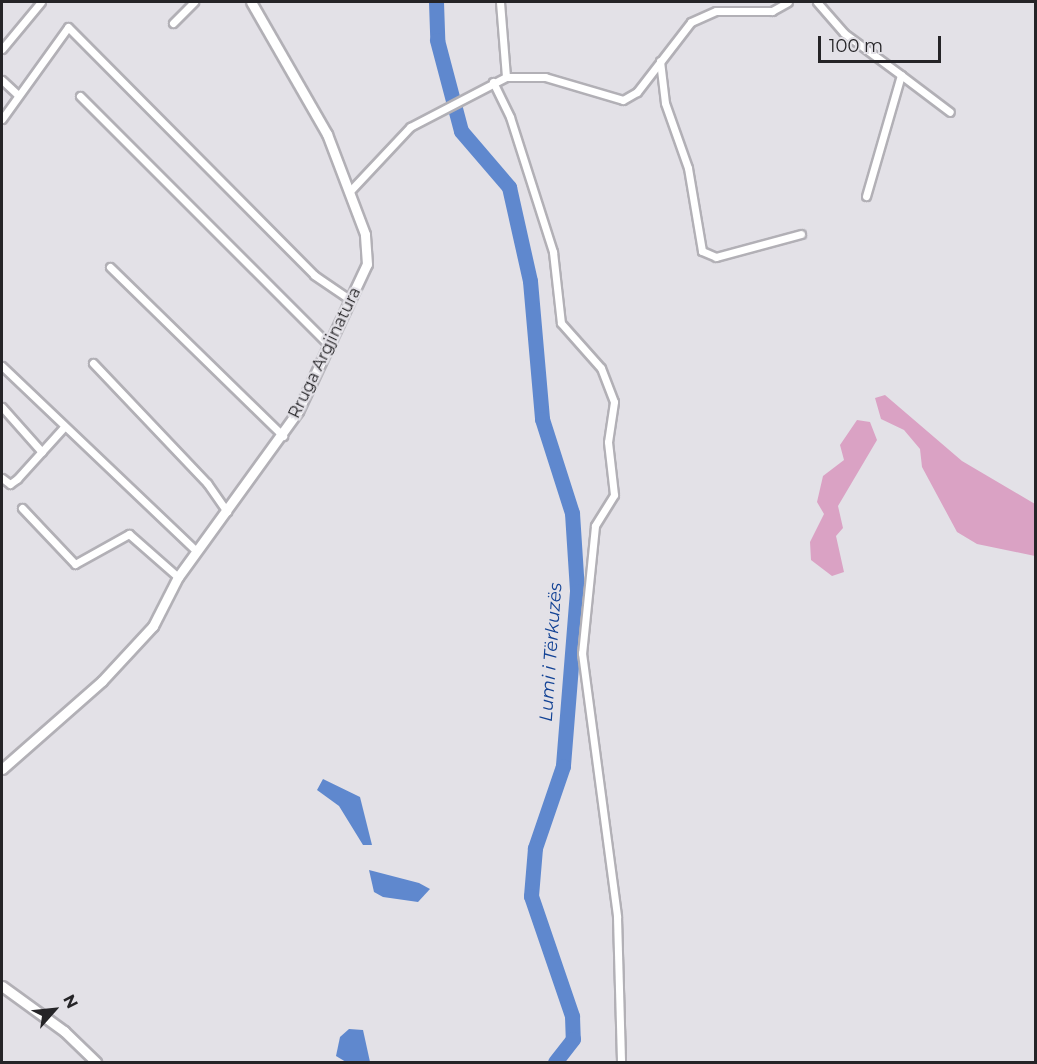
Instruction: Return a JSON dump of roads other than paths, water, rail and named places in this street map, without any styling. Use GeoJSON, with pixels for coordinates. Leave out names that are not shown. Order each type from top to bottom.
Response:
{"type":"FeatureCollection","features":[{"type":"Feature","properties":{"kind":"street"},"geometry":{"type":"LineString","coordinates":[[2,49],[41,2]]}},
{"type":"Feature","properties":{"kind":"street"},"geometry":{"type":"LineString","coordinates":[[173,23],[194,2]]}},
{"type":"Feature","properties":{"kind":"street","name":"Rruga Argjinatura"},"geometry":{"type":"LineString","coordinates":[[2,769],[126,657],[160,615],[178,577],[283,436],[329,345],[368,256],[350,191],[319,117],[251,2]]}},
{"type":"Feature","properties":{"kind":"street"},"geometry":{"type":"LineString","coordinates":[[500,2],[506,77]]}},
{"type":"Feature","properties":{"kind":"street"},"geometry":{"type":"LineString","coordinates":[[350,191],[410,127],[440,108],[493,82],[506,77],[545,77],[623,100],[637,92],[681,32],[702,16],[771,11],[788,2]]}},
{"type":"Feature","properties":{"kind":"street"},"geometry":{"type":"LineString","coordinates":[[817,2],[844,33],[950,112]]}},
{"type":"Feature","properties":{"kind":"street"},"geometry":{"type":"LineString","coordinates":[[2,119],[17,94],[68,27],[314,275],[349,299]]}},
{"type":"Feature","properties":{"kind":"street"},"geometry":{"type":"LineString","coordinates":[[660,61],[665,103],[688,168],[702,251],[716,257],[801,234]]}},
{"type":"Feature","properties":{"kind":"street"},"geometry":{"type":"LineString","coordinates":[[866,196],[901,75]]}},
{"type":"Feature","properties":{"kind":"street"},"geometry":{"type":"LineString","coordinates":[[2,80],[17,94]]}},
{"type":"Feature","properties":{"kind":"street"},"geometry":{"type":"LineString","coordinates":[[493,82],[508,112],[537,218],[553,252],[561,323],[601,368],[614,402],[608,442],[614,495],[596,526],[582,654],[595,780],[616,907],[621,1062]]}},
{"type":"Feature","properties":{"kind":"street"},"geometry":{"type":"LineString","coordinates":[[80,96],[329,345]]}},
{"type":"Feature","properties":{"kind":"street"},"geometry":{"type":"LineString","coordinates":[[110,267],[283,436]]}},
{"type":"Feature","properties":{"kind":"street"},"geometry":{"type":"LineString","coordinates":[[93,363],[207,483],[228,512]]}},
{"type":"Feature","properties":{"kind":"street"},"geometry":{"type":"LineString","coordinates":[[2,366],[197,552]]}},
{"type":"Feature","properties":{"kind":"street"},"geometry":{"type":"LineString","coordinates":[[2,407],[42,452]]}},
{"type":"Feature","properties":{"kind":"street"},"geometry":{"type":"LineString","coordinates":[[2,478],[14,483],[64,427]]}},
{"type":"Feature","properties":{"kind":"street"},"geometry":{"type":"LineString","coordinates":[[22,508],[75,564],[129,534],[178,577]]}},
{"type":"Feature","properties":{"kind":"street"},"geometry":{"type":"LineString","coordinates":[[2,986],[64,1031],[96,1062]]}},
{"type":"Feature","properties":{"kind":"water"},"geometry":{"type":"Polygon","coordinates":[[[323,779],[360,797],[372,845],[363,845],[339,806],[317,790],[323,779]]]}},
{"type":"Feature","properties":{"kind":"water"},"geometry":{"type":"Polygon","coordinates":[[[369,870],[419,883],[430,889],[418,902],[383,897],[374,892],[369,870]]]}},
{"type":"Feature","properties":{"kind":"water"},"geometry":{"type":"Polygon","coordinates":[[[349,1029],[363,1030],[370,1062],[346,1062],[336,1056],[340,1037],[349,1029]]]}},
{"type":"Feature","properties":{"kind":"waterway","name":"Lumi i Tërkuzës"},"geometry":{"type":"LineString","coordinates":[[436,2],[437,40],[461,131],[509,187],[530,281],[542,419],[572,513],[577,591],[563,766],[535,848],[531,896],[572,1016],[573,1039],[555,1062]]}}]}
